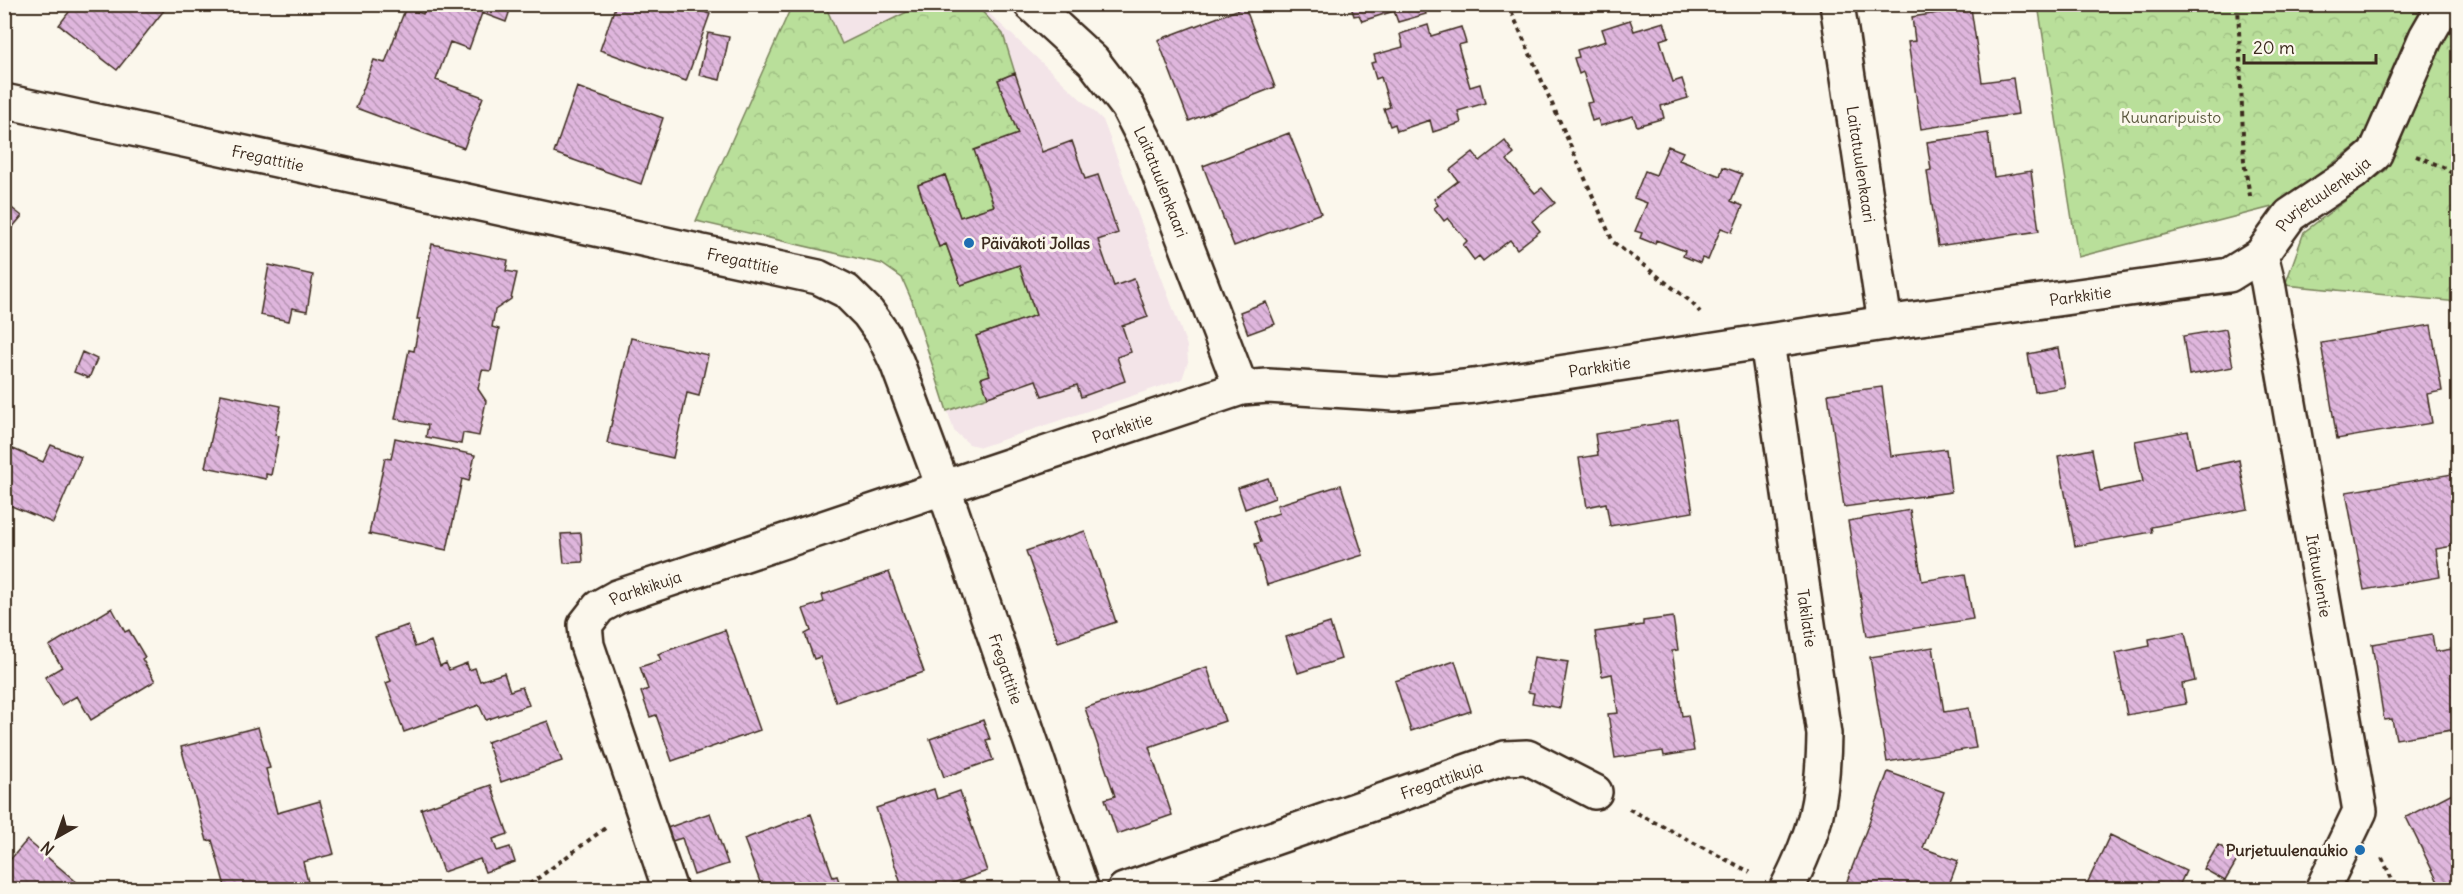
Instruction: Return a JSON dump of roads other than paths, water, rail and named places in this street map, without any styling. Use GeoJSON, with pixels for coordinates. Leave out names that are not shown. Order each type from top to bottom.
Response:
{"type":"FeatureCollection","features":[{"type":"Feature","properties":{"kind":"street","name":"Laitatuulenkaari"},"geometry":{"type":"LineString","coordinates":[[1031,4],[1093,61],[1128,107],[1149,148],[1241,388]]}},
{"type":"Feature","properties":{"kind":"street","name":"Laitatuulenkaari"},"geometry":{"type":"LineString","coordinates":[[1837,4],[1886,323]]}},
{"type":"Feature","properties":{"kind":"street","name":"Purjetuulenkuja"},"geometry":{"type":"LineString","coordinates":[[2260,255],[2290,215],[2353,173],[2375,154],[2426,37],[2445,4]]}},
{"type":"Feature","properties":{"kind":"street","name":"Fregattitie"},"geometry":{"type":"LineString","coordinates":[[4,101],[818,277],[846,291],[868,313],[883,334],[897,363],[944,489],[1082,890]]}},
{"type":"Feature","properties":{"kind":"street","name":"Parkkitie"},"geometry":{"type":"LineString","coordinates":[[944,489],[1241,388],[1268,386],[1395,394],[1474,386],[1886,323],[2229,275],[2260,255]]}},
{"type":"Feature","properties":{"kind":"street","name":"Itätuulentie"},"geometry":{"type":"LineString","coordinates":[[2260,255],[2268,283],[2360,811],[2322,890]]}},
{"type":"Feature","properties":{"kind":"street","name":"Takilatie"},"geometry":{"type":"LineString","coordinates":[[1767,342],[1824,734],[1823,778],[1817,817],[1802,859],[1786,890]]}},
{"type":"Feature","properties":{"kind":"street","name":"Parkkikuja"},"geometry":{"type":"LineString","coordinates":[[670,890],[587,645],[585,626],[599,607],[617,597],[944,489]]}},
{"type":"Feature","properties":{"kind":"street","name":"Fregattikuja"},"geometry":{"type":"LineString","coordinates":[[1124,890],[1505,758],[1527,757],[1596,792]]}},
{"type":"Feature","properties":{"kind":"place","name":"Päiväkoti Jollas"},"geometry":{"type":"Point","coordinates":[969,243]}},
{"type":"Feature","properties":{"kind":"place","name":"Purjetuulenaukio"},"geometry":{"type":"Point","coordinates":[2360,850]}},
{"type":"Feature","properties":{"kind":"park label","name":"Kuunaripuisto"},"geometry":{"type":"Point","coordinates":[2171,117]}}]}
